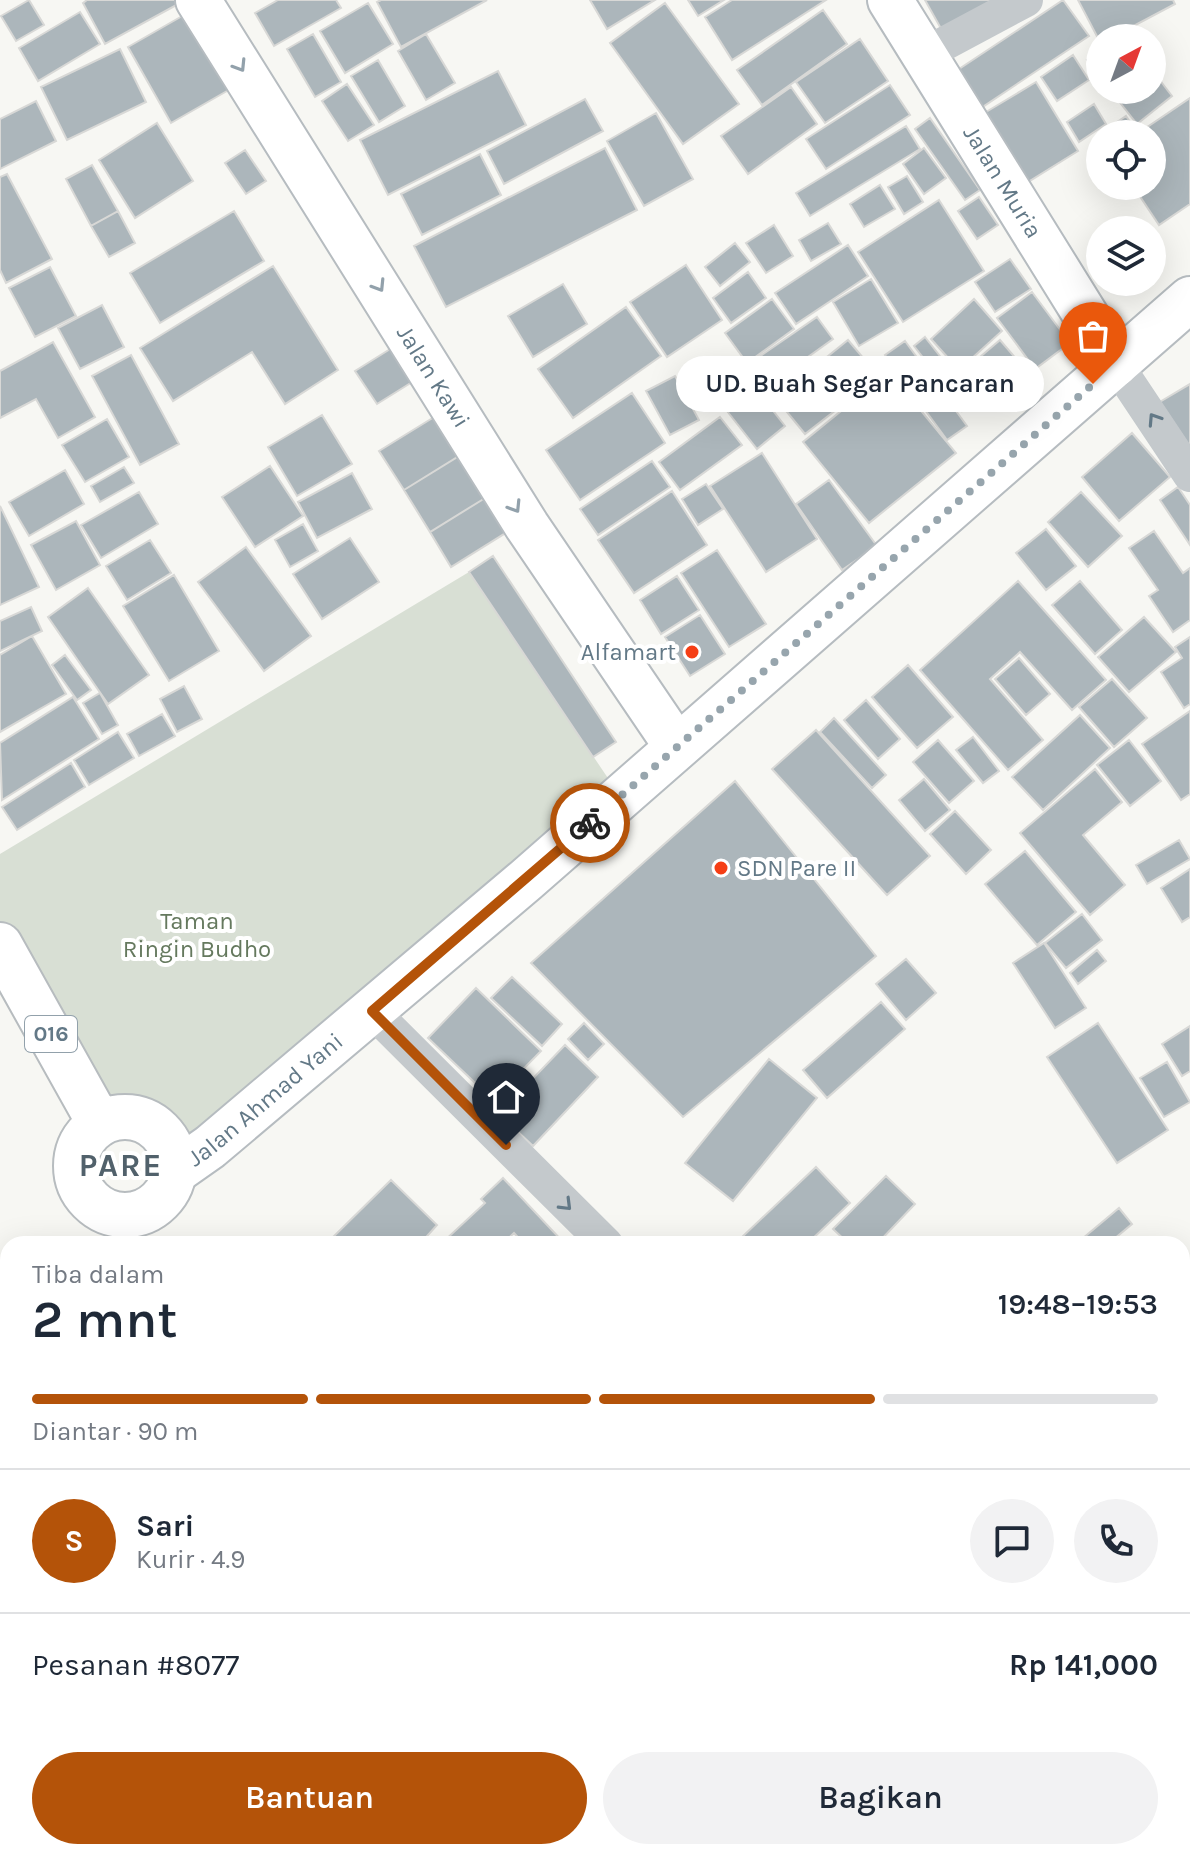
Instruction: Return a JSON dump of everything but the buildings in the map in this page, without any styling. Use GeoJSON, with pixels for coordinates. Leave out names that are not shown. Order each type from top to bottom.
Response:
{"type":"FeatureCollection","features":[{"type":"Feature","properties":{"kind":"main road","name":"Jalan Kawi"},"geometry":{"type":"LineString","coordinates":[[198,0],[527,526],[677,747]]}},
{"type":"Feature","properties":{"kind":"main road","name":"Jalan Muria"},"geometry":{"type":"LineString","coordinates":[[890,0],[1116,364]]}},
{"type":"Feature","properties":{"kind":"main road","name":"Jalan Ahmad Yani"},"geometry":{"type":"LineString","coordinates":[[173,1173],[372,1011],[1190,299]]}},
{"type":"Feature","properties":{"kind":"main road","name":"016"},"geometry":{"type":"LineString","coordinates":[[0,945],[100,1124]]}},
{"type":"Feature","properties":{"kind":"main road"},"geometry":{"type":"LineString","coordinates":[[128,1117],[157,1128],[173,1157],[169,1189],[158,1203],[116,1230],[81,1187],[76,1173],[78,1151],[89,1132],[100,1124],[128,1117]]}},
{"type":"Feature","properties":{"kind":"street"},"geometry":{"type":"LineString","coordinates":[[925,54],[1026,0]]}},
{"type":"Feature","properties":{"kind":"street"},"geometry":{"type":"LineString","coordinates":[[1116,364],[1190,475]]}},
{"type":"Feature","properties":{"kind":"street"},"geometry":{"type":"LineString","coordinates":[[372,1011],[598,1236]]}},
{"type":"Feature","properties":{"kind":"green space","name":"Taman Ringin Budho"},"geometry":{"type":"Polygon","coordinates":[[[469,572],[620,796],[173,1157],[169,1147],[150,1126],[134,1119],[113,1118],[0,945],[0,854],[469,572]]]}},
{"type":"Feature","properties":{"kind":"way so far"},"geometry":{"type":"LineString","coordinates":[[590,823],[1093,384]]}},
{"type":"Feature","properties":{"kind":"place","name":"UD. Buah Segar Pancaran"},"geometry":{"type":"Point","coordinates":[1093,384]}},
{"type":"Feature","properties":{"kind":"place","name":"Alfamart"},"geometry":{"type":"Point","coordinates":[692,652]}},
{"type":"Feature","properties":{"kind":"place","name":"SDN Pare II"},"geometry":{"type":"Point","coordinates":[721,868]}},
{"type":"Feature","properties":{"kind":"district","name":"PARE"},"geometry":{"type":"Point","coordinates":[121,1165]}},
{"type":"Feature","properties":{"kind":"route"},"geometry":{"type":"LineString","coordinates":[[506,1145],[372,1011],[590,823]]}}]}
